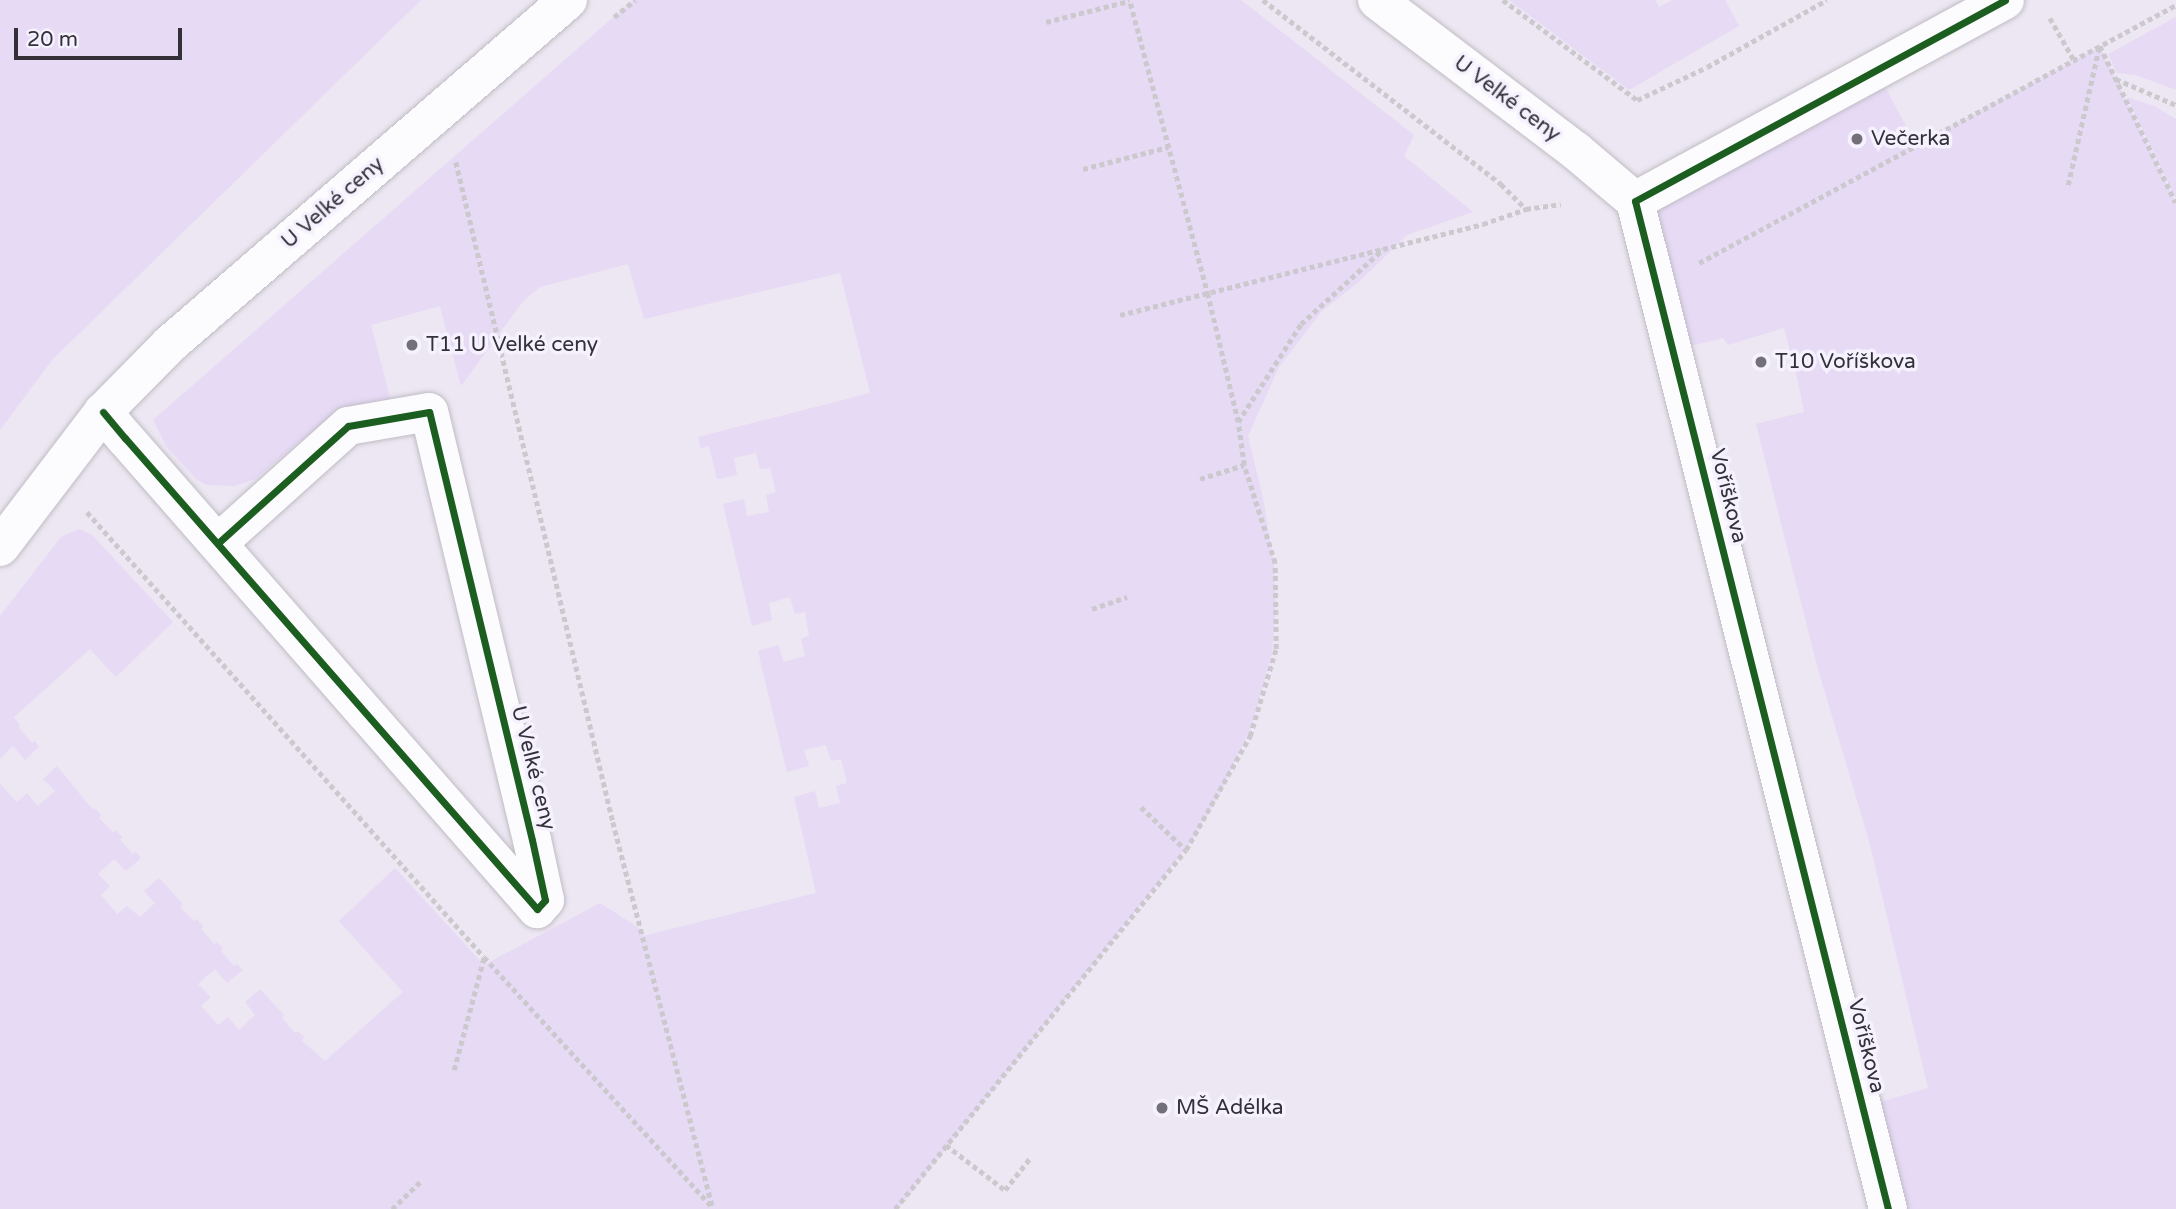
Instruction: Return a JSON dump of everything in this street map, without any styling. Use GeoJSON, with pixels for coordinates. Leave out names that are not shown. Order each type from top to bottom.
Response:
{"type":"FeatureCollection","features":[{"type":"Feature","properties":{"kind":"street","name":"U Velké ceny"},"geometry":{"type":"LineString","coordinates":[[0,547],[103,412],[170,344],[568,0]]}},
{"type":"Feature","properties":{"kind":"street","name":"U Velké ceny"},"geometry":{"type":"LineString","coordinates":[[1377,0],[1576,151],[1635,201]]}},
{"type":"Feature","properties":{"kind":"street"},"geometry":{"type":"LineString","coordinates":[[1635,201],[2005,0]]}},
{"type":"Feature","properties":{"kind":"street","name":"Voříškova"},"geometry":{"type":"LineString","coordinates":[[1635,201],[1888,1209]]}},
{"type":"Feature","properties":{"kind":"street","name":"U Velké ceny"},"geometry":{"type":"LineString","coordinates":[[103,412],[218,544],[327,668],[537,909],[545,900],[532,840],[429,412],[348,426],[218,544]]}},
{"type":"Feature","properties":{"kind":"path"},"geometry":{"type":"LineString","coordinates":[[895,1209],[1186,850],[1250,736],[1276,649],[1275,563],[1244,465],[1238,422],[1208,296],[1129,0],[1046,22]]}},
{"type":"Feature","properties":{"kind":"path"},"geometry":{"type":"LineString","coordinates":[[1263,0],[1501,184],[1526,209]]}},
{"type":"Feature","properties":{"kind":"path"},"geometry":{"type":"LineString","coordinates":[[1503,0],[1637,100],[1707,67],[1827,0]]}},
{"type":"Feature","properties":{"kind":"path"},"geometry":{"type":"LineString","coordinates":[[1658,285],[2176,5]]}},
{"type":"Feature","properties":{"kind":"path"},"geometry":{"type":"LineString","coordinates":[[2045,8],[2074,60]]}},
{"type":"Feature","properties":{"kind":"path"},"geometry":{"type":"LineString","coordinates":[[2100,46],[2176,203]]}},
{"type":"Feature","properties":{"kind":"path"},"geometry":{"type":"LineString","coordinates":[[2068,186],[2100,46]]}},
{"type":"Feature","properties":{"kind":"path"},"geometry":{"type":"LineString","coordinates":[[2115,79],[2176,105]]}},
{"type":"Feature","properties":{"kind":"path"},"geometry":{"type":"LineString","coordinates":[[1083,169],[1168,147]]}},
{"type":"Feature","properties":{"kind":"path"},"geometry":{"type":"LineString","coordinates":[[455,160],[613,821],[713,1208]]}},
{"type":"Feature","properties":{"kind":"path"},"geometry":{"type":"LineString","coordinates":[[1120,315],[1208,296],[1483,224],[1526,209],[1567,203]]}},
{"type":"Feature","properties":{"kind":"path"},"geometry":{"type":"LineString","coordinates":[[1238,422],[1301,324],[1383,249]]}},
{"type":"Feature","properties":{"kind":"path"},"geometry":{"type":"LineString","coordinates":[[1200,479],[1244,465]]}},
{"type":"Feature","properties":{"kind":"path"},"geometry":{"type":"LineString","coordinates":[[82,506],[484,957],[713,1208]]}},
{"type":"Feature","properties":{"kind":"path"},"geometry":{"type":"LineString","coordinates":[[1092,609],[1127,597]]}},
{"type":"Feature","properties":{"kind":"path"},"geometry":{"type":"LineString","coordinates":[[1141,807],[1186,850]]}},
{"type":"Feature","properties":{"kind":"path"},"geometry":{"type":"LineString","coordinates":[[454,1070],[484,957]]}},
{"type":"Feature","properties":{"kind":"path"},"geometry":{"type":"LineString","coordinates":[[946,1145],[1005,1190],[1030,1157]]}},
{"type":"Feature","properties":{"kind":"path"},"geometry":{"type":"LineString","coordinates":[[392,1209],[421,1181]]}},
{"type":"Feature","properties":{"kind":"shaded area"},"geometry":{"type":"Polygon","coordinates":[[[0,0],[421,0],[52,360],[0,430],[0,0]]]}},
{"type":"Feature","properties":{"kind":"shaded area"},"geometry":{"type":"Polygon","coordinates":[[[633,0],[1241,0],[1414,135],[1404,156],[1473,212],[1407,235],[1359,282],[1322,311],[1279,367],[1248,436],[1263,498],[1274,564],[1276,603],[1272,653],[1251,727],[1219,796],[1191,842],[898,1209],[0,1209],[0,784],[17,802],[27,793],[38,806],[55,791],[43,779],[57,766],[93,810],[95,808],[101,815],[99,818],[113,832],[116,830],[122,837],[120,840],[133,854],[136,852],[141,858],[126,871],[114,859],[98,874],[110,886],[101,895],[117,914],[127,906],[140,917],[155,903],[144,891],[159,878],[183,904],[180,907],[194,921],[197,919],[203,926],[201,929],[214,944],[217,942],[223,948],[221,951],[234,966],[237,964],[243,970],[227,983],[215,969],[198,984],[211,997],[201,1006],[218,1025],[228,1017],[239,1030],[255,1015],[245,1002],[260,989],[284,1015],[282,1018],[295,1033],[298,1031],[304,1037],[302,1041],[325,1061],[403,992],[339,921],[395,868],[484,965],[600,903],[642,930],[643,936],[816,893],[794,797],[815,791],[819,808],[840,803],[836,786],[847,783],[841,759],[831,761],[826,745],[804,750],[809,766],[787,772],[758,651],[778,645],[784,662],[805,656],[801,639],[809,636],[805,612],[795,614],[790,597],[769,603],[772,620],[752,626],[723,504],[744,499],[747,516],[769,512],[766,495],[776,492],[770,468],[760,469],[756,453],[734,458],[737,475],[717,479],[709,446],[701,448],[698,437],[870,393],[840,273],[644,319],[628,264],[540,287],[524,300],[461,386],[440,306],[371,325],[392,405],[321,428],[299,442],[255,479],[235,486],[207,485],[197,480],[166,446],[153,420],[633,0]]]}},
{"type":"Feature","properties":{"kind":"shaded area"},"geometry":{"type":"Polygon","coordinates":[[[1509,0],[1655,0],[1659,7],[1672,0],[1725,0],[1739,26],[1629,90],[1509,0]]]}},
{"type":"Feature","properties":{"kind":"shaded area"},"geometry":{"type":"Polygon","coordinates":[[[2176,17],[2176,90],[2136,75],[2117,73],[2108,54],[2176,17]]]}},
{"type":"Feature","properties":{"kind":"shaded area"},"geometry":{"type":"Polygon","coordinates":[[[2100,46],[2176,203],[2176,1209],[1888,1209],[1863,1107],[1928,1088],[1869,841],[1816,662],[1756,424],[1804,412],[1798,381],[1784,328],[1728,345],[1723,338],[1673,350],[1635,201],[1876,70],[1916,145],[2100,46]]]}},
{"type":"Feature","properties":{"kind":"shaded area"},"geometry":{"type":"Polygon","coordinates":[[[2127,97],[2154,106],[2176,119],[2176,199],[2127,97]]]}},
{"type":"Feature","properties":{"kind":"shaded area"},"geometry":{"type":"Polygon","coordinates":[[[79,529],[92,535],[173,622],[116,677],[90,649],[14,717],[19,728],[39,747],[25,760],[13,746],[0,759],[0,616],[61,537],[79,529]]]}},
{"type":"Feature","properties":{"kind":"cycle path"},"geometry":{"type":"LineString","coordinates":[[1888,1209],[1635,201],[2005,0]]}},
{"type":"Feature","properties":{"kind":"cycle path"},"geometry":{"type":"LineString","coordinates":[[103,412],[537,909],[545,900],[532,840],[429,412],[348,426],[218,543]]}},
{"type":"Feature","properties":{"kind":"place","name":"Večerka"},"geometry":{"type":"Point","coordinates":[1857,139]}},
{"type":"Feature","properties":{"kind":"place","name":"T11 U Velké ceny"},"geometry":{"type":"Point","coordinates":[412,345]}},
{"type":"Feature","properties":{"kind":"place","name":"T10 Voříškova"},"geometry":{"type":"Point","coordinates":[1761,362]}},
{"type":"Feature","properties":{"kind":"place","name":"MŠ Adélka"},"geometry":{"type":"Point","coordinates":[1162,1108]}}]}
